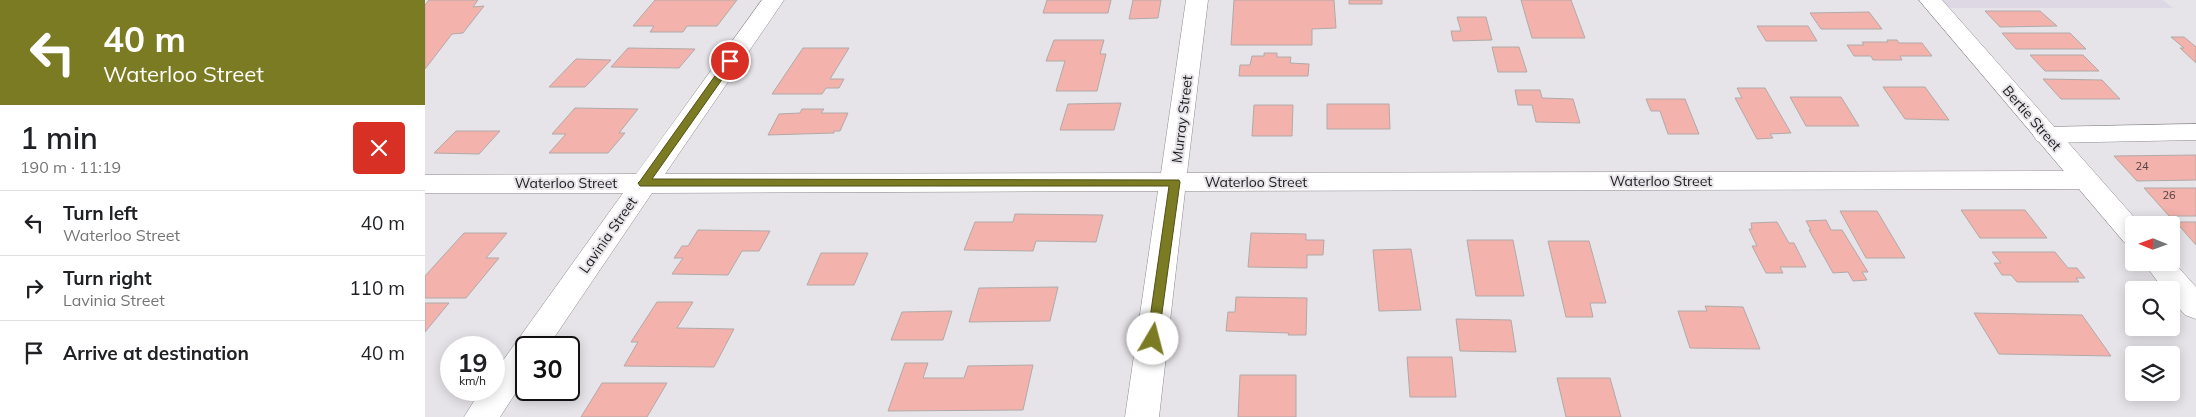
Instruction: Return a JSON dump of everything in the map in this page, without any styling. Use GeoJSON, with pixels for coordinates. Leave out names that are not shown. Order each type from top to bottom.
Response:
{"type":"FeatureCollection","features":[{"type":"Feature","properties":{"kind":"street","name":"Lavinia Street"},"geometry":{"type":"LineString","coordinates":[[537,336],[773,0]]}},
{"type":"Feature","properties":{"kind":"street","name":"Murray Street"},"geometry":{"type":"LineString","coordinates":[[1142,417],[1175,182],[1197,0]]}},
{"type":"Feature","properties":{"kind":"street","name":"Bertie Street"},"geometry":{"type":"LineString","coordinates":[[1930,0],[2125,225]]}},
{"type":"Feature","properties":{"kind":"street"},"geometry":{"type":"LineString","coordinates":[[2046,134],[2196,132]]}},
{"type":"Feature","properties":{"kind":"street","name":"Waterloo Street"},"geometry":{"type":"LineString","coordinates":[[425,184],[2086,180]]}},
{"type":"Feature","properties":{"kind":"street"},"geometry":{"type":"LineString","coordinates":[[2165,271],[2196,307]]}},
{"type":"Feature","properties":{"kind":"street"},"geometry":{"type":"LineString","coordinates":[[481,417],[515,368]]}},
{"type":"Feature","properties":{"kind":"shaded area"},"geometry":{"type":"Polygon","coordinates":[[[1930,0],[2163,0],[2173,8],[1937,8],[1930,0]]]}},
{"type":"Feature","properties":{"kind":"building"},"geometry":{"type":"Polygon","coordinates":[[[429,0],[478,0],[473,7],[484,6],[463,33],[452,34],[425,69],[425,5],[429,0]]]}},
{"type":"Feature","properties":{"kind":"building"},"geometry":{"type":"Polygon","coordinates":[[[655,0],[737,0],[717,26],[687,26],[683,32],[650,32],[654,26],[633,26],[655,0]]]}},
{"type":"Feature","properties":{"kind":"building"},"geometry":{"type":"Polygon","coordinates":[[[1047,0],[1111,0],[1108,13],[1043,13],[1047,0]]]}},
{"type":"Feature","properties":{"kind":"building"},"geometry":{"type":"Polygon","coordinates":[[[1133,0],[1161,0],[1158,18],[1129,19],[1133,0]]]}},
{"type":"Feature","properties":{"kind":"building"},"geometry":{"type":"Polygon","coordinates":[[[1234,0],[1334,0],[1336,28],[1312,29],[1312,45],[1231,45],[1234,0]]]}},
{"type":"Feature","properties":{"kind":"building"},"geometry":{"type":"Polygon","coordinates":[[[1349,0],[1382,0],[1382,4],[1349,4],[1349,0]]]}},
{"type":"Feature","properties":{"kind":"building"},"geometry":{"type":"Polygon","coordinates":[[[1521,0],[1571,0],[1585,38],[1532,38],[1521,0]]]}},
{"type":"Feature","properties":{"kind":"building"},"geometry":{"type":"Polygon","coordinates":[[[1985,11],[2040,11],[2057,26],[2000,27],[1985,11]]]}},
{"type":"Feature","properties":{"kind":"building"},"geometry":{"type":"Polygon","coordinates":[[[1869,12],[1882,29],[1821,29],[1810,13],[1869,12]]]}},
{"type":"Feature","properties":{"kind":"building"},"geometry":{"type":"Polygon","coordinates":[[[1457,17],[1486,17],[1492,40],[1453,41],[1451,31],[1461,31],[1457,17]]]}},
{"type":"Feature","properties":{"kind":"building"},"geometry":{"type":"Polygon","coordinates":[[[1757,26],[1808,26],[1817,41],[1766,41],[1757,26]]]}},
{"type":"Feature","properties":{"kind":"building"},"geometry":{"type":"Polygon","coordinates":[[[2002,33],[2070,33],[2086,49],[2016,49],[2002,33]]]}},
{"type":"Feature","properties":{"kind":"building"},"geometry":{"type":"Polygon","coordinates":[[[2171,37],[2184,37],[2196,47],[2196,63],[2180,48],[2184,48],[2171,37]]]}},
{"type":"Feature","properties":{"kind":"building"},"geometry":{"type":"Polygon","coordinates":[[[1054,40],[1104,40],[1100,54],[1106,54],[1097,91],[1056,91],[1065,61],[1046,61],[1054,40]]]}},
{"type":"Feature","properties":{"kind":"building"},"geometry":{"type":"Polygon","coordinates":[[[1887,40],[1897,40],[1899,43],[1922,43],[1932,56],[1900,56],[1902,60],[1873,60],[1871,56],[1854,56],[1847,45],[1864,45],[1862,42],[1888,42],[1887,40]]]}},
{"type":"Feature","properties":{"kind":"building"},"geometry":{"type":"Polygon","coordinates":[[[1492,47],[1519,47],[1527,72],[1498,72],[1492,47]]]}},
{"type":"Feature","properties":{"kind":"building"},"geometry":{"type":"Polygon","coordinates":[[[628,48],[695,49],[679,68],[611,67],[628,48]]]}},
{"type":"Feature","properties":{"kind":"building"},"geometry":{"type":"Polygon","coordinates":[[[803,48],[849,48],[830,79],[844,79],[839,88],[826,88],[822,94],[772,94],[803,48]]]}},
{"type":"Feature","properties":{"kind":"building"},"geometry":{"type":"Polygon","coordinates":[[[1264,53],[1277,53],[1277,57],[1291,57],[1290,63],[1309,64],[1308,76],[1239,76],[1240,65],[1250,65],[1252,56],[1264,56],[1264,53]]]}},
{"type":"Feature","properties":{"kind":"building"},"geometry":{"type":"Polygon","coordinates":[[[2030,55],[2083,55],[2099,71],[2045,71],[2030,55]]]}},
{"type":"Feature","properties":{"kind":"building"},"geometry":{"type":"Polygon","coordinates":[[[576,59],[611,60],[585,87],[549,87],[576,59]]]}},
{"type":"Feature","properties":{"kind":"building"},"geometry":{"type":"Polygon","coordinates":[[[2043,79],[2102,80],[2120,99],[2061,99],[2043,79]]]}},
{"type":"Feature","properties":{"kind":"building"},"geometry":{"type":"Polygon","coordinates":[[[1883,87],[1925,87],[1949,120],[1905,119],[1883,87]]]}},
{"type":"Feature","properties":{"kind":"building"},"geometry":{"type":"Polygon","coordinates":[[[1737,88],[1765,88],[1791,133],[1770,134],[1773,138],[1757,139],[1735,98],[1742,98],[1737,88]]]}},
{"type":"Feature","properties":{"kind":"building"},"geometry":{"type":"Polygon","coordinates":[[[1515,90],[1540,90],[1542,98],[1573,99],[1580,123],[1536,122],[1532,105],[1518,105],[1515,90]]]}},
{"type":"Feature","properties":{"kind":"building"},"geometry":{"type":"Polygon","coordinates":[[[1790,97],[1841,97],[1859,126],[1806,126],[1790,97]]]}},
{"type":"Feature","properties":{"kind":"building"},"geometry":{"type":"Polygon","coordinates":[[[1646,99],[1685,99],[1699,134],[1668,134],[1660,111],[1651,111],[1646,99]]]}},
{"type":"Feature","properties":{"kind":"building"},"geometry":{"type":"Polygon","coordinates":[[[1121,103],[1114,130],[1060,130],[1068,104],[1121,103]]]}},
{"type":"Feature","properties":{"kind":"building"},"geometry":{"type":"Polygon","coordinates":[[[1327,104],[1389,104],[1390,129],[1327,129],[1327,104]]]}},
{"type":"Feature","properties":{"kind":"building"},"geometry":{"type":"Polygon","coordinates":[[[1254,105],[1293,105],[1292,136],[1252,136],[1254,105]]]}},
{"type":"Feature","properties":{"kind":"building"},"geometry":{"type":"Polygon","coordinates":[[[575,108],[638,109],[619,133],[625,133],[608,153],[549,153],[566,134],[552,134],[575,108]]]}},
{"type":"Feature","properties":{"kind":"building"},"geometry":{"type":"Polygon","coordinates":[[[802,109],[824,109],[821,113],[848,113],[840,131],[834,131],[834,133],[768,135],[779,114],[800,113],[802,109]]]}},
{"type":"Feature","properties":{"kind":"building"},"geometry":{"type":"Polygon","coordinates":[[[456,131],[500,131],[479,154],[434,153],[456,131]]]}},
{"type":"Feature","properties":{"kind":"building"},"geometry":{"type":"Polygon","coordinates":[[[2196,155],[2196,180],[2137,181],[2114,156],[2196,155]]]}},
{"type":"Feature","properties":{"kind":"building"},"geometry":{"type":"Polygon","coordinates":[[[2144,188],[2196,188],[2196,216],[2169,216],[2144,188]]]}},
{"type":"Feature","properties":{"kind":"building"},"geometry":{"type":"Polygon","coordinates":[[[1961,210],[2025,210],[2047,238],[1980,238],[1961,210]]]}},
{"type":"Feature","properties":{"kind":"building"},"geometry":{"type":"Polygon","coordinates":[[[1840,211],[1877,211],[1905,258],[1866,258],[1840,211]]]}},
{"type":"Feature","properties":{"kind":"building"},"geometry":{"type":"Polygon","coordinates":[[[1015,214],[1103,215],[1096,242],[1036,241],[1033,251],[964,250],[975,222],[1013,222],[1015,214]]]}},
{"type":"Feature","properties":{"kind":"building"},"geometry":{"type":"Polygon","coordinates":[[[1826,220],[1831,230],[1842,230],[1868,272],[1862,272],[1867,280],[1853,281],[1848,272],[1833,273],[1806,221],[1826,220]]]}},
{"type":"Feature","properties":{"kind":"building"},"geometry":{"type":"Polygon","coordinates":[[[1777,222],[1789,243],[1794,243],[1806,267],[1780,267],[1783,273],[1766,273],[1752,246],[1757,246],[1749,229],[1752,229],[1751,223],[1777,222]]]}},
{"type":"Feature","properties":{"kind":"building"},"geometry":{"type":"Polygon","coordinates":[[[2180,222],[2196,222],[2196,245],[2180,227],[2180,222]]]}},
{"type":"Feature","properties":{"kind":"building"},"geometry":{"type":"Polygon","coordinates":[[[698,230],[770,231],[759,251],[742,251],[728,275],[672,274],[683,258],[674,258],[682,246],[688,246],[698,230]]]}},
{"type":"Feature","properties":{"kind":"building"},"geometry":{"type":"Polygon","coordinates":[[[464,233],[507,233],[486,258],[499,258],[466,298],[425,298],[425,276],[464,233]]]}},
{"type":"Feature","properties":{"kind":"building"},"geometry":{"type":"Polygon","coordinates":[[[1251,233],[1306,234],[1306,240],[1324,240],[1323,255],[1307,255],[1307,268],[1248,267],[1251,233]]]}},
{"type":"Feature","properties":{"kind":"building"},"geometry":{"type":"Polygon","coordinates":[[[1467,240],[1513,240],[1524,296],[1476,296],[1467,240]]]}},
{"type":"Feature","properties":{"kind":"building"},"geometry":{"type":"Polygon","coordinates":[[[1548,241],[1589,241],[1606,303],[1590,303],[1593,317],[1566,317],[1548,241]]]}},
{"type":"Feature","properties":{"kind":"building"},"geometry":{"type":"Polygon","coordinates":[[[1411,249],[1421,310],[1379,311],[1373,250],[1411,249]]]}},
{"type":"Feature","properties":{"kind":"building"},"geometry":{"type":"Polygon","coordinates":[[[1992,252],[2055,252],[2068,268],[2077,268],[2085,278],[2076,278],[2079,282],[2017,282],[2011,275],[2002,275],[1994,263],[2001,263],[1992,252]]]}},
{"type":"Feature","properties":{"kind":"building"},"geometry":{"type":"Polygon","coordinates":[[[821,253],[868,253],[854,285],[807,285],[821,253]]]}},
{"type":"Feature","properties":{"kind":"building"},"geometry":{"type":"Polygon","coordinates":[[[1058,287],[1050,321],[969,322],[979,288],[1058,287]]]}},
{"type":"Feature","properties":{"kind":"building"},"geometry":{"type":"Polygon","coordinates":[[[1236,297],[1307,298],[1306,335],[1226,331],[1228,312],[1235,312],[1236,297]]]}},
{"type":"Feature","properties":{"kind":"building"},"geometry":{"type":"Polygon","coordinates":[[[657,302],[693,302],[677,328],[734,329],[714,367],[624,366],[638,342],[631,342],[657,302]]]}},
{"type":"Feature","properties":{"kind":"building"},"geometry":{"type":"Polygon","coordinates":[[[425,303],[449,303],[425,332],[425,303]]]}},
{"type":"Feature","properties":{"kind":"building"},"geometry":{"type":"Polygon","coordinates":[[[1705,306],[1743,307],[1760,349],[1690,348],[1678,311],[1707,311],[1705,306]]]}},
{"type":"Feature","properties":{"kind":"building"},"geometry":{"type":"Polygon","coordinates":[[[952,311],[943,340],[891,340],[902,312],[952,311]]]}},
{"type":"Feature","properties":{"kind":"building"},"geometry":{"type":"Polygon","coordinates":[[[1974,313],[2082,315],[2111,356],[1999,354],[1974,313]]]}},
{"type":"Feature","properties":{"kind":"building"},"geometry":{"type":"Polygon","coordinates":[[[1456,319],[1511,320],[1516,352],[1460,351],[1456,319]]]}},
{"type":"Feature","properties":{"kind":"building"},"geometry":{"type":"Polygon","coordinates":[[[1407,357],[1452,357],[1456,397],[1410,397],[1407,357]]]}},
{"type":"Feature","properties":{"kind":"building"},"geometry":{"type":"Polygon","coordinates":[[[905,363],[928,363],[923,378],[964,378],[968,366],[1033,365],[1023,410],[888,411],[905,363]]]}},
{"type":"Feature","properties":{"kind":"building"},"geometry":{"type":"Polygon","coordinates":[[[1240,375],[1296,375],[1296,417],[1238,417],[1240,375]]]}},
{"type":"Feature","properties":{"kind":"building"},"geometry":{"type":"Polygon","coordinates":[[[1557,378],[1610,378],[1621,417],[1566,417],[1557,378]]]}},
{"type":"Feature","properties":{"kind":"building"},"geometry":{"type":"Polygon","coordinates":[[[602,383],[667,383],[647,417],[581,417],[602,383]]]}},
{"type":"Feature","properties":{"kind":"route"},"geometry":{"type":"LineString","coordinates":[[730,61],[644,183],[1175,182],[1153,339]]}}]}
